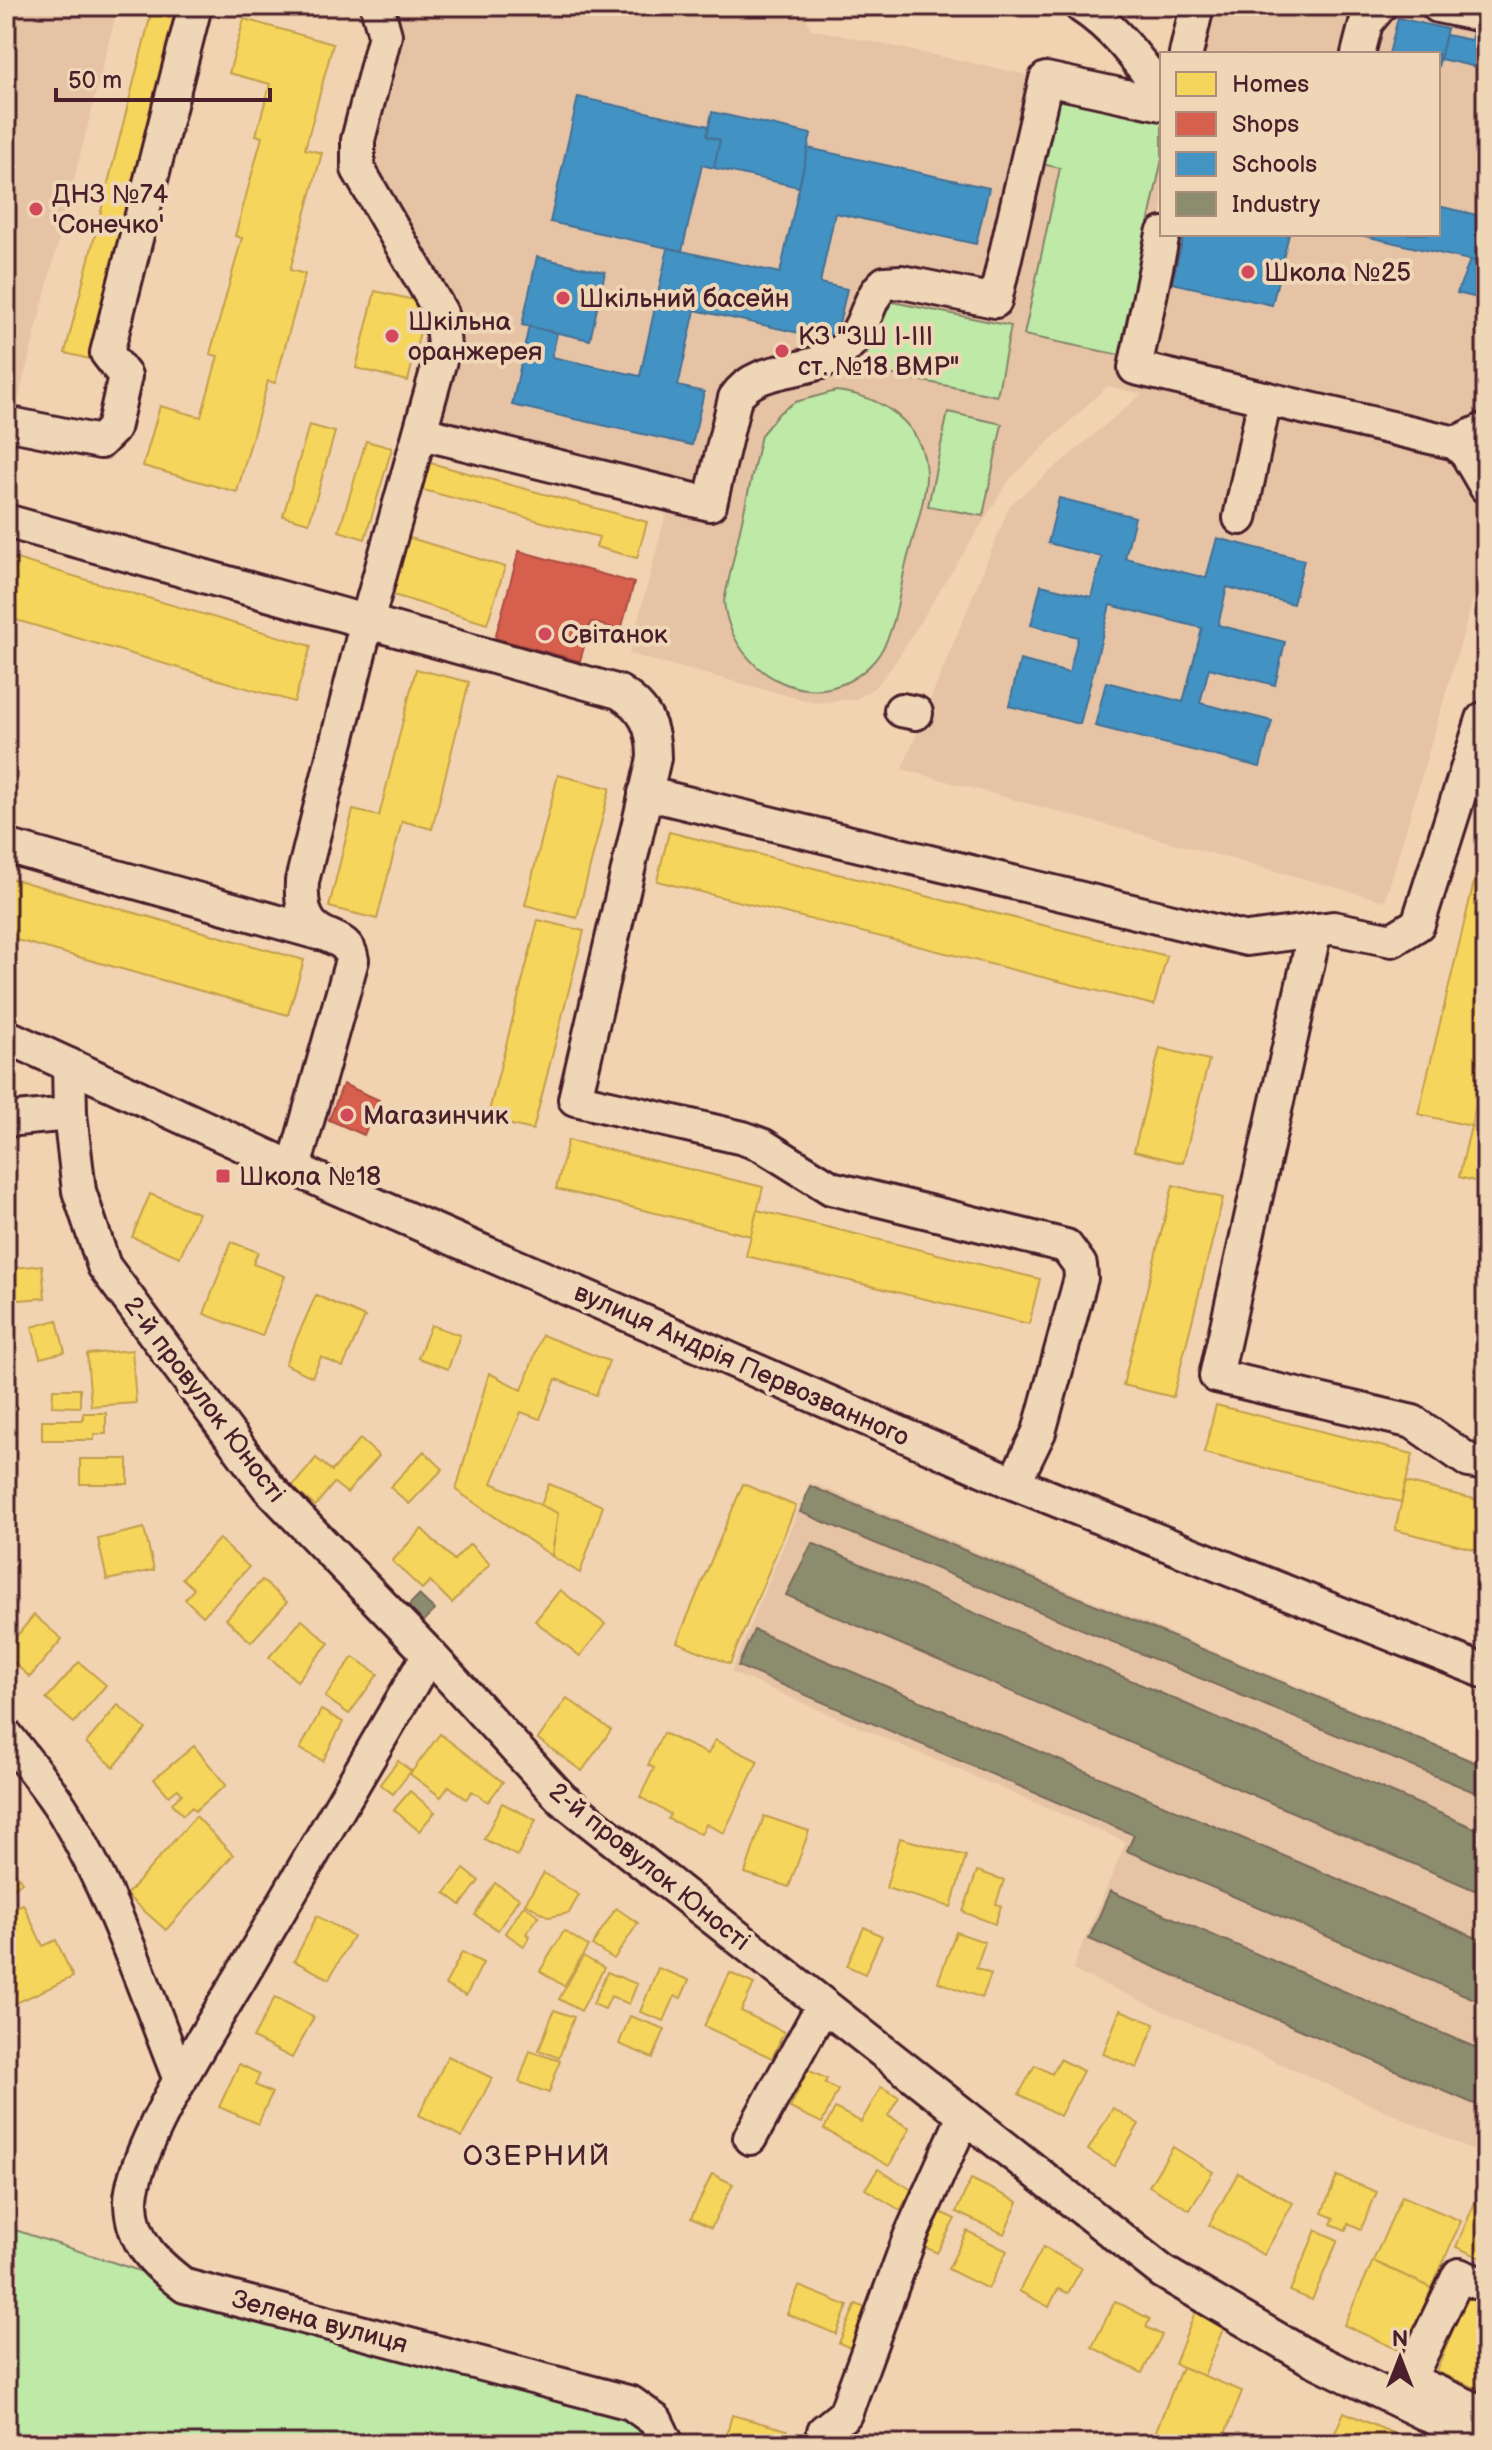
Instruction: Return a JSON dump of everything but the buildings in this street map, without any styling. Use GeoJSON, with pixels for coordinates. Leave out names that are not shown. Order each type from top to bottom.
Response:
{"type":"FeatureCollection","features":[{"type":"Feature","properties":{"kind":"street"},"geometry":{"type":"LineString","coordinates":[[6,423],[100,442],[113,429],[125,376],[107,353],[195,6]]}},
{"type":"Feature","properties":{"kind":"street"},"geometry":{"type":"LineString","coordinates":[[318,933],[303,909],[302,881],[367,621],[444,346],[441,313],[358,169],[358,140],[385,35],[377,6]]}},
{"type":"Feature","properties":{"kind":"street"},"geometry":{"type":"LineString","coordinates":[[1081,6],[1108,24],[1123,39],[1160,89]]}},
{"type":"Feature","properties":{"kind":"street"},"geometry":{"type":"LineString","coordinates":[[1186,52],[1197,6]]}},
{"type":"Feature","properties":{"kind":"street"},"geometry":{"type":"LineString","coordinates":[[1359,52],[1366,23],[1380,6]]}},
{"type":"Feature","properties":{"kind":"street"},"geometry":{"type":"LineString","coordinates":[[1438,6],[1486,16]]}},
{"type":"Feature","properties":{"kind":"street"},"geometry":{"type":"LineString","coordinates":[[422,433],[710,504],[735,398],[741,389],[751,381],[836,355],[860,334],[876,294],[885,283],[902,282],[995,301],[1046,79],[1160,104]]}},
{"type":"Feature","properties":{"kind":"street"},"geometry":{"type":"LineString","coordinates":[[1163,236],[1135,368],[1456,443],[1467,454],[1486,487]]}},
{"type":"Feature","properties":{"kind":"street"},"geometry":{"type":"LineString","coordinates":[[1240,518],[1265,398]]}},
{"type":"Feature","properties":{"kind":"street"},"geometry":{"type":"LineString","coordinates":[[1456,443],[1486,429]]}},
{"type":"Feature","properties":{"kind":"street"},"geometry":{"type":"LineString","coordinates":[[6,521],[619,692],[645,714],[651,726],[654,758],[575,1099],[743,1138],[762,1145],[831,1188],[1066,1246],[1080,1265],[1077,1293],[1039,1432],[1014,1483]]}},
{"type":"Feature","properties":{"kind":"street"},"geometry":{"type":"LineString","coordinates":[[645,793],[1247,939],[1333,928],[1392,940],[1418,924],[1483,719],[1486,720]]}},
{"type":"Feature","properties":{"kind":"street"},"geometry":{"type":"LineString","coordinates":[[6,846],[341,940],[352,960],[294,1168]]}},
{"type":"Feature","properties":{"kind":"street"},"geometry":{"type":"LineString","coordinates":[[1315,930],[1216,1376],[1413,1422],[1469,1461],[1486,1464]]}},
{"type":"Feature","properties":{"kind":"street","name":"вулиця Андрія Первозванного"},"geometry":{"type":"LineString","coordinates":[[6,1036],[294,1168],[1014,1483],[1486,1672]]}},
{"type":"Feature","properties":{"kind":"street","name":"2-й провулок Юності"},"geometry":{"type":"LineString","coordinates":[[69,1065],[70,1114],[79,1191],[104,1266],[268,1487],[429,1654],[562,1799],[1163,2272],[1308,2357],[1404,2390],[1486,2443]]}},
{"type":"Feature","properties":{"kind":"street"},"geometry":{"type":"LineString","coordinates":[[6,1120],[70,1114]]}},
{"type":"Feature","properties":{"kind":"street","name":"Зелена вулиця"},"geometry":{"type":"LineString","coordinates":[[429,1654],[180,2080],[133,2179],[135,2231],[152,2261],[185,2286],[631,2403],[656,2421],[667,2444]]}},
{"type":"Feature","properties":{"kind":"street"},"geometry":{"type":"LineString","coordinates":[[6,1735],[64,1813],[88,1857],[128,1946],[180,2080]]}},
{"type":"Feature","properties":{"kind":"street"},"geometry":{"type":"LineString","coordinates":[[750,2138],[823,2005]]}},
{"type":"Feature","properties":{"kind":"street"},"geometry":{"type":"LineString","coordinates":[[824,2431],[845,2414],[910,2237],[964,2116]]}},
{"type":"Feature","properties":{"kind":"street"},"geometry":{"type":"LineString","coordinates":[[1486,2286],[1459,2275],[1404,2390],[1486,2414]]}},
{"type":"Feature","properties":{"kind":"shaded area","name":"ДНЗ №74 'Сонечко'"},"geometry":{"type":"Polygon","coordinates":[[[6,6],[118,6],[15,413],[6,411],[6,6]]]}},
{"type":"Feature","properties":{"kind":"shaded area"},"geometry":{"type":"Polygon","coordinates":[[[392,6],[801,6],[811,29],[1160,100],[1160,236],[1440,236],[1440,52],[1194,52],[1207,6],[1486,6],[1486,556],[1385,901],[902,769],[1010,505],[1142,394],[1107,386],[1010,479],[892,667],[874,688],[856,699],[816,703],[629,654],[671,495],[422,433],[444,346],[362,181],[392,6]]]}},
{"type":"Feature","properties":{"kind":"shaded area"},"geometry":{"type":"Polygon","coordinates":[[[810,1482],[1486,1765],[1486,2156],[1072,1970],[1126,1842],[731,1672],[810,1482]]]}},
{"type":"Feature","properties":{"kind":"green space"},"geometry":{"type":"Polygon","coordinates":[[[1046,79],[1160,104],[1160,168],[1120,355],[1024,335],[1060,168],[1028,161],[1046,79]]]}},
{"type":"Feature","properties":{"kind":"green space"},"geometry":{"type":"Polygon","coordinates":[[[878,299],[1011,326],[997,396],[864,369],[878,299]]]}},
{"type":"Feature","properties":{"kind":"green space"},"geometry":{"type":"Polygon","coordinates":[[[836,391],[884,406],[909,426],[923,455],[926,483],[895,616],[882,650],[853,679],[829,688],[805,689],[782,682],[760,669],[743,651],[730,628],[724,601],[761,435],[779,413],[795,402],[836,391]]]}},
{"type":"Feature","properties":{"kind":"green space"},"geometry":{"type":"Polygon","coordinates":[[[948,412],[1002,424],[983,516],[928,506],[948,412]]]}},
{"type":"Feature","properties":{"kind":"green space"},"geometry":{"type":"Polygon","coordinates":[[[6,2207],[9,2228],[185,2286],[631,2403],[667,2444],[6,2444],[6,2207]]]}},
{"type":"Feature","properties":{"kind":"place","name":"ДНЗ №74 'Сонечко'"},"geometry":{"type":"Point","coordinates":[36,209]}},
{"type":"Feature","properties":{"kind":"place","name":"Школа №25"},"geometry":{"type":"Point","coordinates":[1248,272]}},
{"type":"Feature","properties":{"kind":"place","name":"Шкільний басейн"},"geometry":{"type":"Point","coordinates":[563,298]}},
{"type":"Feature","properties":{"kind":"place","name":"Шкільна оранжерея"},"geometry":{"type":"Point","coordinates":[392,336]}},
{"type":"Feature","properties":{"kind":"place","name":"КЗ \"ЗШ І-ІІІ ст. №18 ВМР\""},"geometry":{"type":"Point","coordinates":[782,351]}},
{"type":"Feature","properties":{"kind":"place","name":"Світанок"},"geometry":{"type":"Point","coordinates":[545,634]}},
{"type":"Feature","properties":{"kind":"place","name":"Магазинчик"},"geometry":{"type":"Point","coordinates":[347,1115]}},
{"type":"Feature","properties":{"kind":"place","name":"Школа №18"},"geometry":{"type":"Point","coordinates":[223,1176]}},
{"type":"Feature","properties":{"kind":"district","name":"ОЗЕРНИЙ"},"geometry":{"type":"Point","coordinates":[537,2155]}}]}
